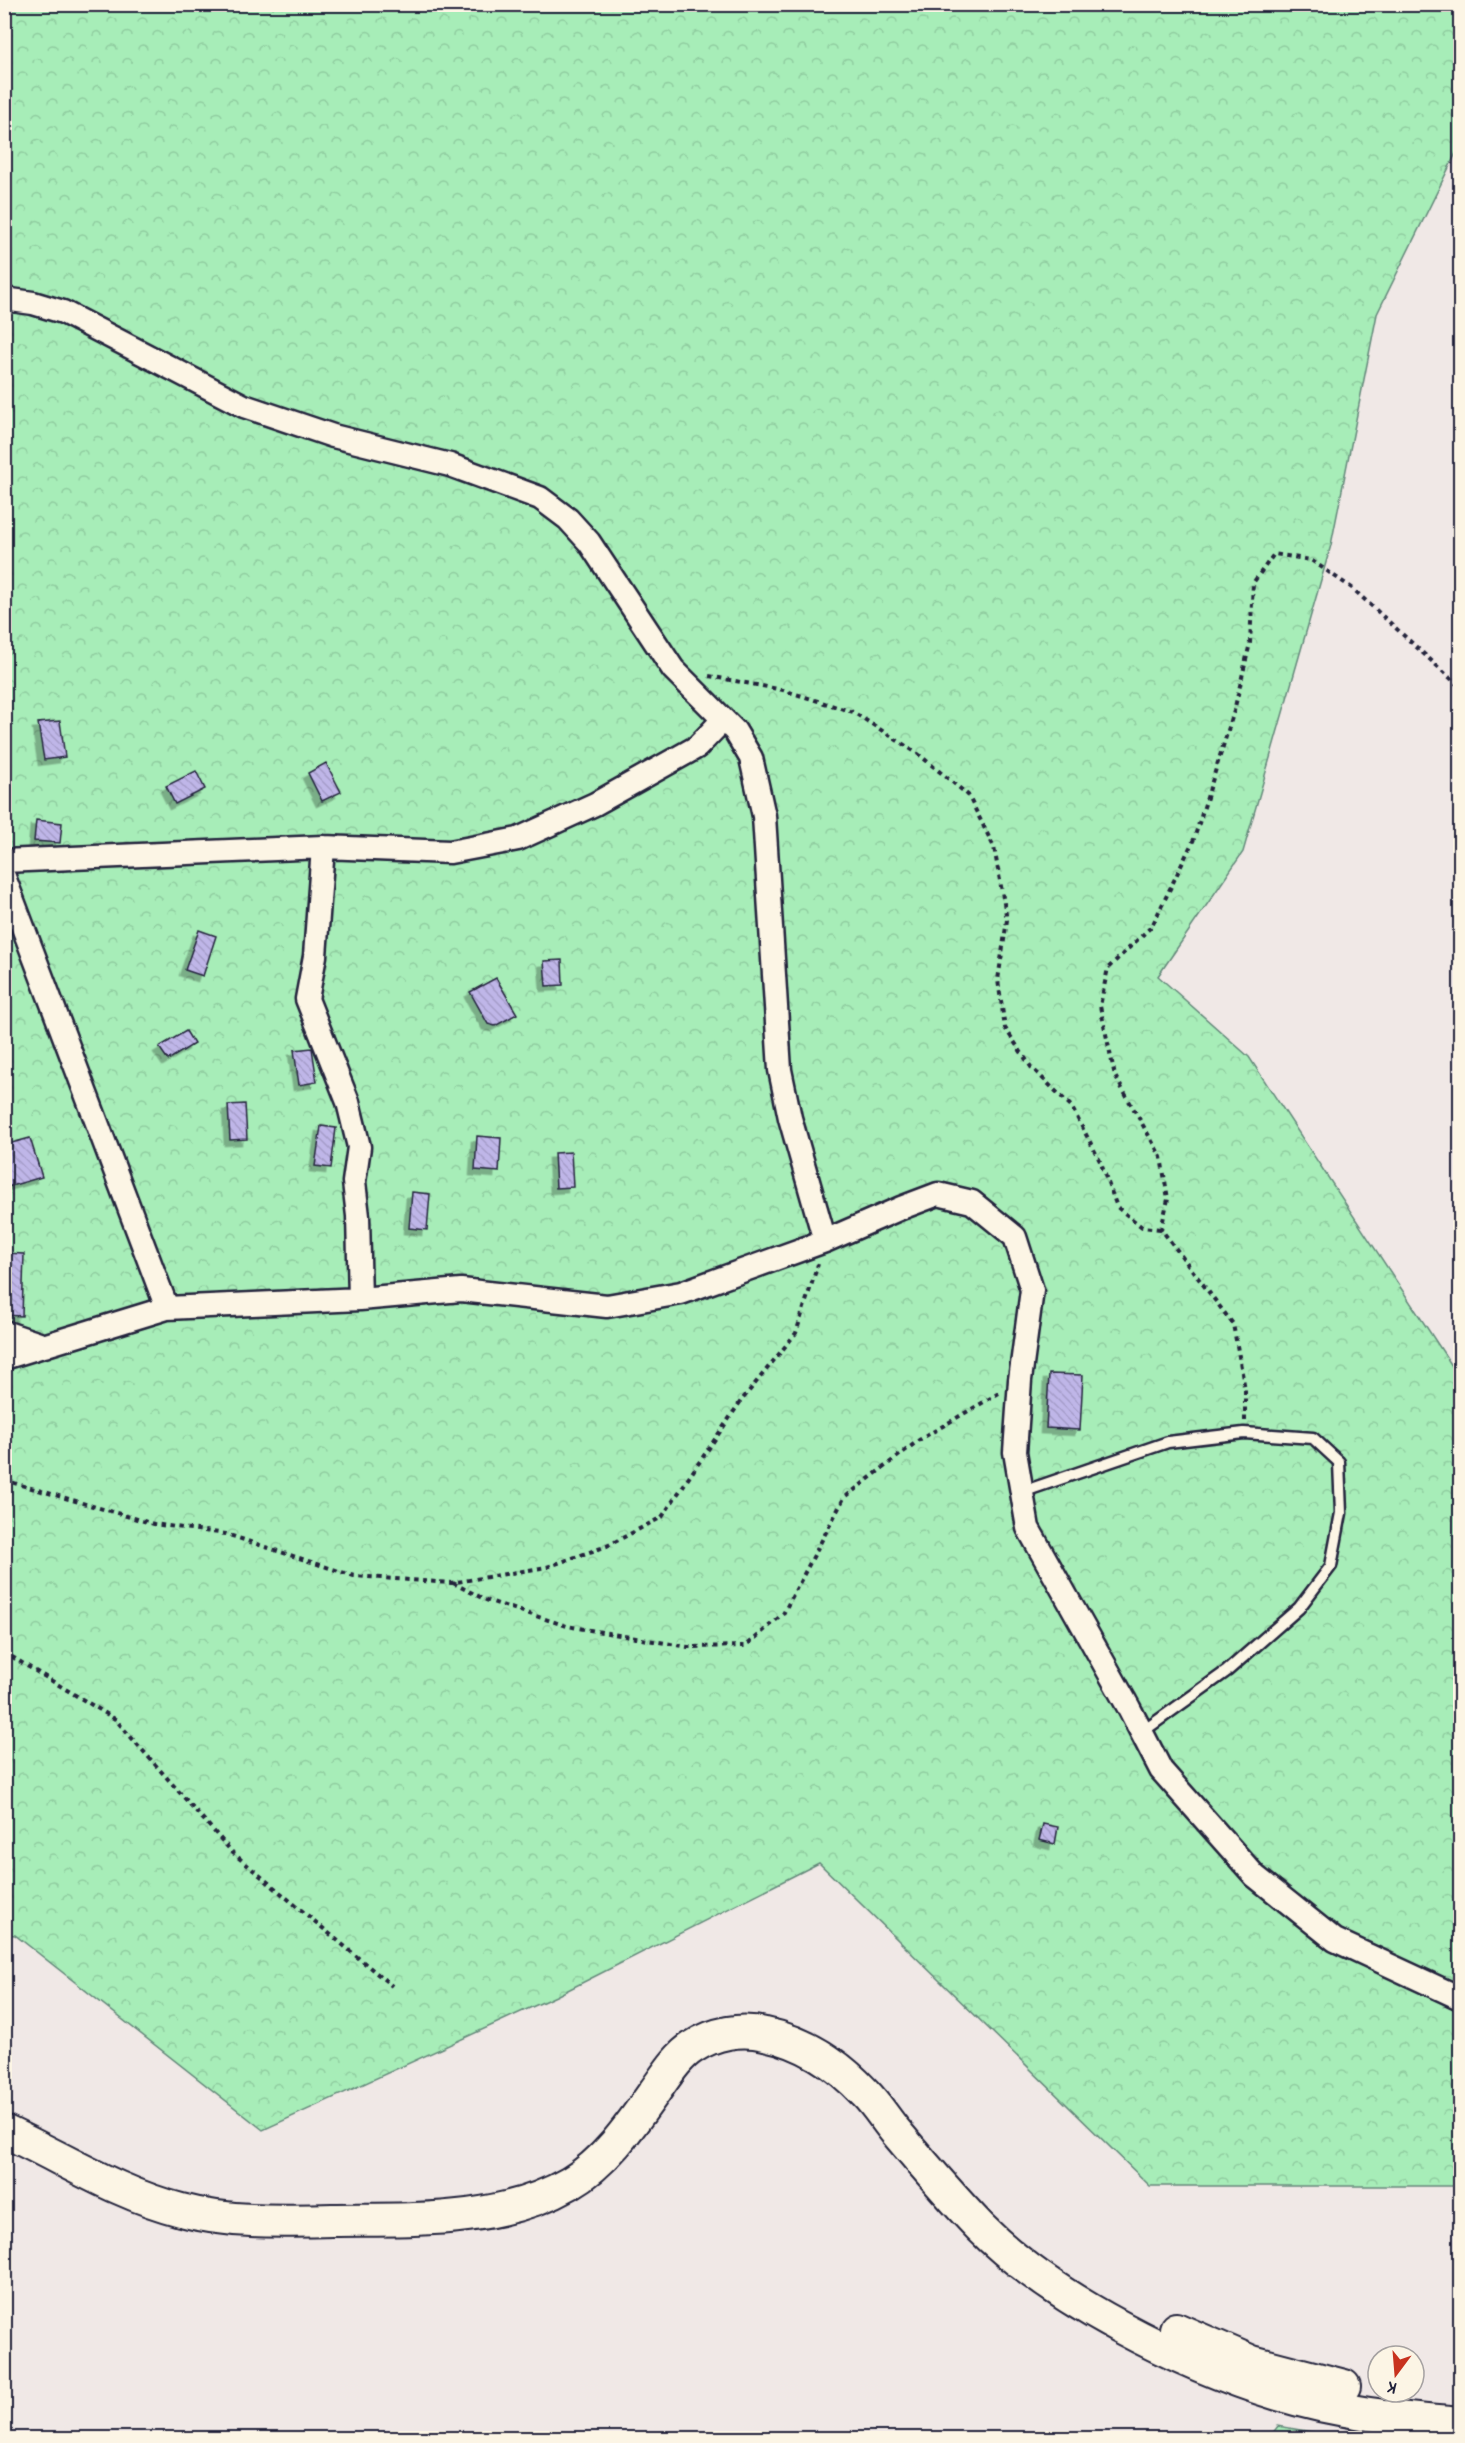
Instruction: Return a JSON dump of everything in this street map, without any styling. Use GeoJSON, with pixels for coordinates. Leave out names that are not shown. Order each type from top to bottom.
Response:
{"type":"FeatureCollection","features":[{"type":"Feature","properties":{"kind":"main road"},"geometry":{"type":"LineString","coordinates":[[4,2112],[156,2184],[185,2193],[224,2198],[346,2205],[458,2199],[498,2192],[562,2169],[602,2133],[644,2075],[675,2038],[698,2024],[717,2015],[740,2013],[766,2016],[831,2040],[863,2065],[996,2214],[1041,2255],[1108,2296],[1193,2338],[1252,2362],[1307,2378],[1379,2394],[1461,2404]]}},
{"type":"Feature","properties":{"kind":"main road"},"geometry":{"type":"LineString","coordinates":[[4,2131],[118,2187],[178,2210],[204,2215],[291,2220],[458,2216],[504,2208],[544,2196],[572,2182],[597,2163],[617,2143],[672,2068],[690,2048],[720,2035],[741,2031],[762,2032],[807,2047],[824,2057],[864,2092],[894,2130],[979,2226],[1041,2279],[1083,2305],[1211,2370],[1280,2395],[1359,2412],[1461,2424]]}},
{"type":"Feature","properties":{"kind":"street"},"geometry":{"type":"LineString","coordinates":[[4,299],[33,303],[63,312],[244,406],[333,436],[450,465],[540,498],[568,519],[589,542],[673,669],[735,731],[751,758],[764,816],[780,1070],[790,1118],[825,1241]]}},
{"type":"Feature","properties":{"kind":"street"},"geometry":{"type":"LineString","coordinates":[[4,861],[323,846],[450,852],[518,839],[595,804],[697,747],[723,720]]}},
{"type":"Feature","properties":{"kind":"street"},"geometry":{"type":"LineString","coordinates":[[323,846],[315,956],[308,999],[348,1102],[359,1147],[354,1182],[358,1216],[360,1299]]}},
{"type":"Feature","properties":{"kind":"street"},"geometry":{"type":"LineString","coordinates":[[4,877],[167,1308]]}},
{"type":"Feature","properties":{"kind":"street"},"geometry":{"type":"LineString","coordinates":[[4,1358],[167,1308],[360,1299],[461,1290],[607,1306],[681,1293],[825,1241],[938,1194],[972,1202],[1015,1237],[1032,1290],[1020,1380],[1016,1452],[1029,1528],[1161,1770],[1255,1876],[1335,1940],[1461,1998]]}},
{"type":"Feature","properties":{"kind":"street"},"geometry":{"type":"LineString","coordinates":[[4,1332],[45,1346]]}},
{"type":"Feature","properties":{"kind":"lane"},"geometry":{"type":"LineString","coordinates":[[1022,1492],[1168,1442],[1244,1433],[1313,1438],[1339,1462],[1341,1513],[1330,1566],[1299,1608],[1227,1671],[1142,1732]]}},
{"type":"Feature","properties":{"kind":"path"},"geometry":{"type":"LineString","coordinates":[[1161,1229],[1168,1199],[1161,1157],[1115,1076],[1100,1006],[1108,968],[1152,926],[1194,839],[1237,700],[1250,643],[1253,583],[1274,554],[1311,560],[1352,588],[1461,687]]}},
{"type":"Feature","properties":{"kind":"path"},"geometry":{"type":"LineString","coordinates":[[673,669],[783,690],[853,712],[917,753],[968,795],[994,847],[1007,920],[998,980],[1005,1028],[1031,1067],[1071,1106],[1100,1161],[1117,1207],[1142,1227],[1161,1229],[1233,1324],[1245,1389],[1244,1433]]}},
{"type":"Feature","properties":{"kind":"path"},"geometry":{"type":"LineString","coordinates":[[4,1480],[154,1524],[226,1534],[354,1576],[451,1582],[547,1567],[607,1546],[662,1516],[741,1401],[796,1333],[825,1241]]}},
{"type":"Feature","properties":{"kind":"path"},"geometry":{"type":"LineString","coordinates":[[451,1582],[486,1600],[567,1626],[688,1647],[746,1646],[783,1614],[844,1498],[919,1440],[1020,1380]]}},
{"type":"Feature","properties":{"kind":"path"},"geometry":{"type":"LineString","coordinates":[[4,1652],[115,1719],[233,1853],[392,1986]]}},
{"type":"Feature","properties":{"kind":"green space"},"geometry":{"type":"Polygon","coordinates":[[[4,5],[1460,5],[1460,145],[1377,314],[1331,545],[1243,852],[1158,976],[1249,1057],[1460,1378],[1460,2186],[1150,2186],[819,1863],[556,1996],[263,2130],[15,1935],[5,1934],[4,5]]]}},
{"type":"Feature","properties":{"kind":"green space"},"geometry":{"type":"Polygon","coordinates":[[[1278,2426],[1345,2438],[1269,2438],[1278,2426]]]}},
{"type":"Feature","properties":{"kind":"building"},"geometry":{"type":"Polygon","coordinates":[[[60,721],[65,757],[44,760],[38,723],[60,721]]]}},
{"type":"Feature","properties":{"kind":"building"},"geometry":{"type":"Polygon","coordinates":[[[326,763],[341,792],[322,801],[308,773],[326,763]]]}},
{"type":"Feature","properties":{"kind":"building"},"geometry":{"type":"Polygon","coordinates":[[[196,771],[205,789],[175,804],[166,786],[196,771]]]}},
{"type":"Feature","properties":{"kind":"building"},"geometry":{"type":"Polygon","coordinates":[[[36,820],[62,823],[60,843],[34,841],[36,820]]]}},
{"type":"Feature","properties":{"kind":"building"},"geometry":{"type":"Polygon","coordinates":[[[199,930],[216,936],[203,976],[185,970],[199,930]]]}},
{"type":"Feature","properties":{"kind":"building"},"geometry":{"type":"Polygon","coordinates":[[[562,960],[563,985],[546,986],[544,961],[562,960]]]}},
{"type":"Feature","properties":{"kind":"building"},"geometry":{"type":"Polygon","coordinates":[[[496,978],[517,1014],[495,1026],[488,1024],[470,992],[496,978]]]}},
{"type":"Feature","properties":{"kind":"building"},"geometry":{"type":"Polygon","coordinates":[[[186,1031],[194,1044],[168,1060],[159,1047],[186,1031]]]}},
{"type":"Feature","properties":{"kind":"building"},"geometry":{"type":"Polygon","coordinates":[[[312,1048],[317,1082],[299,1085],[294,1050],[312,1048]]]}},
{"type":"Feature","properties":{"kind":"building"},"geometry":{"type":"Polygon","coordinates":[[[245,1104],[247,1139],[230,1140],[228,1105],[245,1104]]]}},
{"type":"Feature","properties":{"kind":"building"},"geometry":{"type":"Polygon","coordinates":[[[321,1126],[336,1128],[331,1168],[315,1166],[321,1126]]]}},
{"type":"Feature","properties":{"kind":"building"},"geometry":{"type":"Polygon","coordinates":[[[477,1136],[501,1138],[499,1172],[475,1170],[477,1136]]]}},
{"type":"Feature","properties":{"kind":"building"},"geometry":{"type":"Polygon","coordinates":[[[30,1138],[42,1177],[4,1188],[4,1145],[30,1138]]]}},
{"type":"Feature","properties":{"kind":"building"},"geometry":{"type":"Polygon","coordinates":[[[571,1152],[573,1187],[556,1188],[554,1153],[571,1152]]]}},
{"type":"Feature","properties":{"kind":"building"},"geometry":{"type":"Polygon","coordinates":[[[412,1192],[430,1194],[427,1230],[409,1228],[412,1192]]]}},
{"type":"Feature","properties":{"kind":"building"},"geometry":{"type":"Polygon","coordinates":[[[4,1253],[24,1254],[22,1316],[4,1315],[4,1253]]]}},
{"type":"Feature","properties":{"kind":"building"},"geometry":{"type":"Polygon","coordinates":[[[1049,1374],[1083,1375],[1080,1430],[1046,1428],[1049,1374]]]}},
{"type":"Feature","properties":{"kind":"building"},"geometry":{"type":"Polygon","coordinates":[[[1043,1824],[1058,1827],[1055,1844],[1039,1840],[1043,1824]]]}}]}
